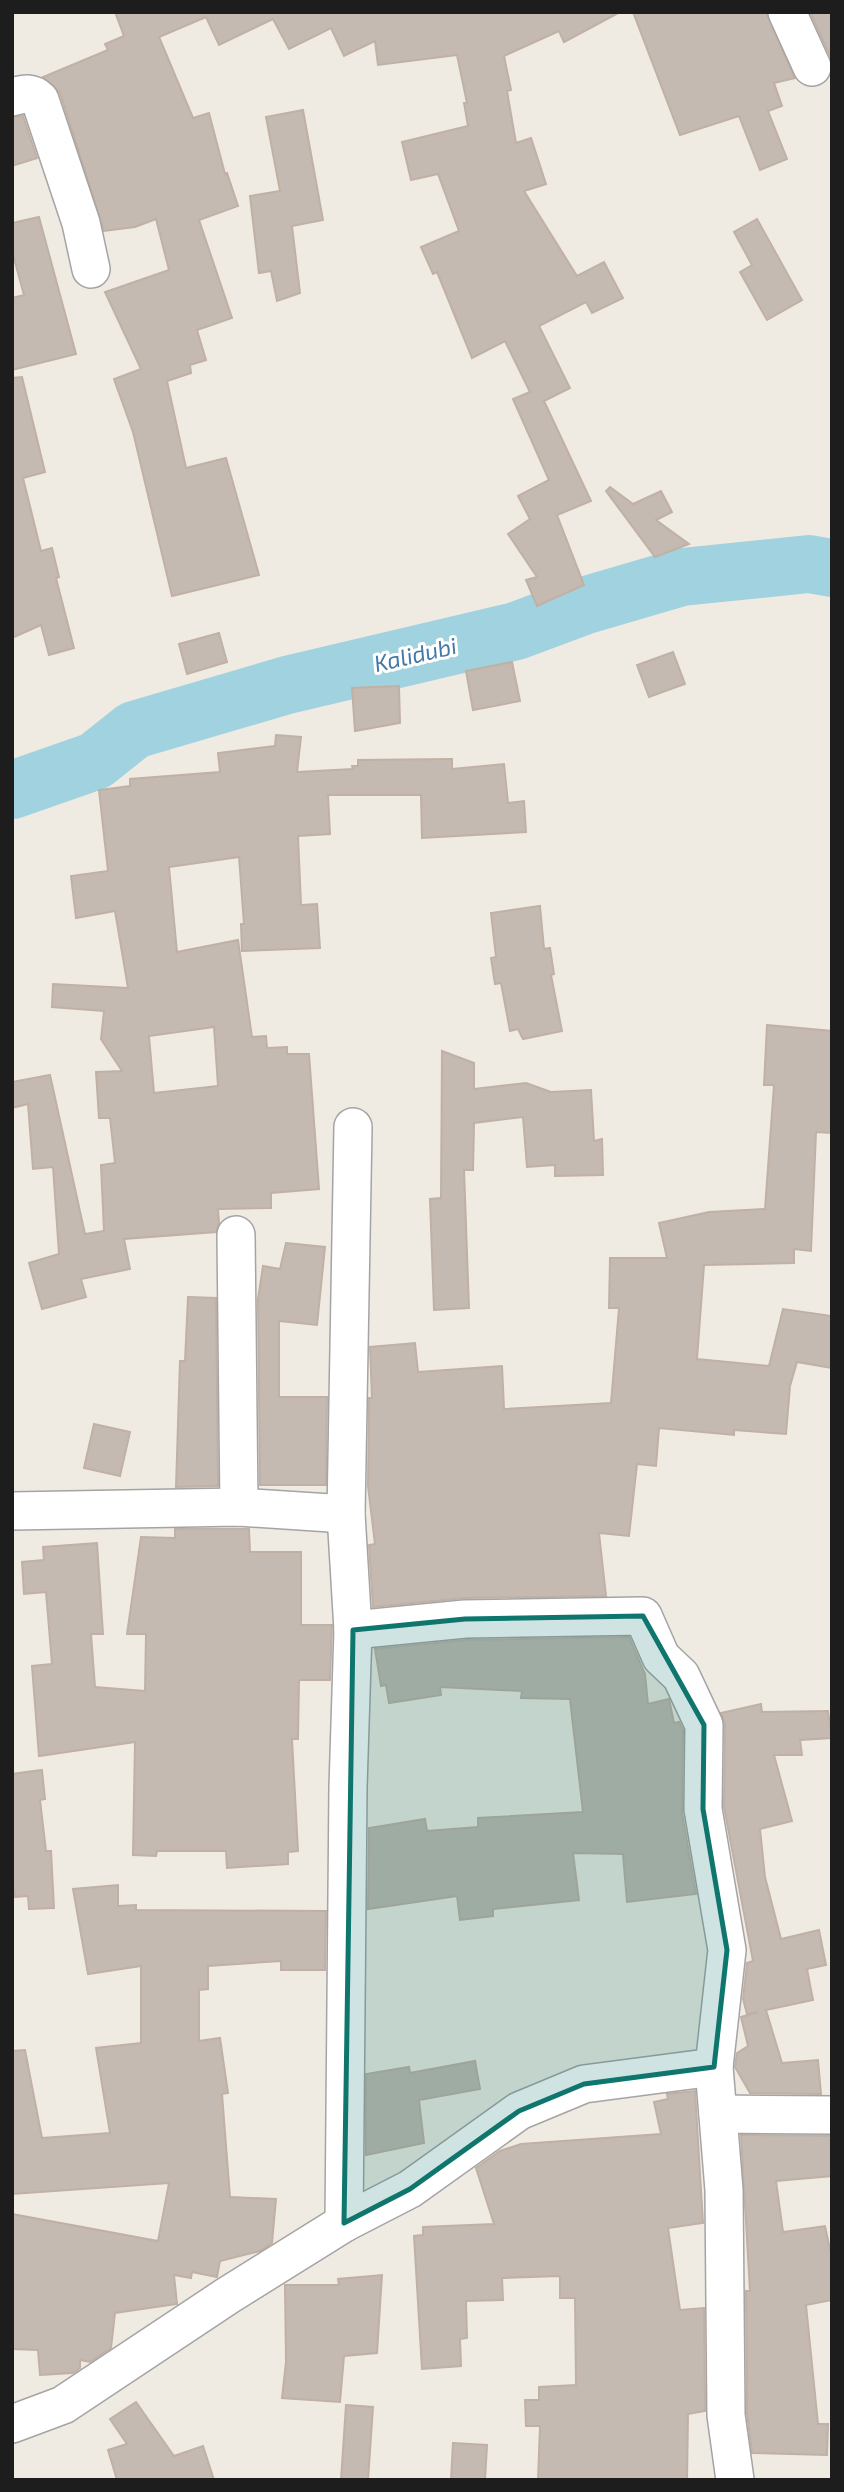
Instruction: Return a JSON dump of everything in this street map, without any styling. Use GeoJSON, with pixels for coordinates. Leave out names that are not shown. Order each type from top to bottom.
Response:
{"type":"FeatureCollection","features":[{"type":"Feature","properties":{"kind":"street"},"geometry":{"type":"LineString","coordinates":[[787,12],[812,67]]}},
{"type":"Feature","properties":{"kind":"street"},"geometry":{"type":"LineString","coordinates":[[12,97],[25,93],[35,94],[40,100],[81,223],[91,269]]}},
{"type":"Feature","properties":{"kind":"street"},"geometry":{"type":"LineString","coordinates":[[345,2223],[348,1787],[353,1630],[346,1514],[353,1127]]}},
{"type":"Feature","properties":{"kind":"street"},"geometry":{"type":"LineString","coordinates":[[236,1235],[239,1507]]}},
{"type":"Feature","properties":{"kind":"street"},"geometry":{"type":"LineString","coordinates":[[12,1511],[239,1507],[346,1514]]}},
{"type":"Feature","properties":{"kind":"street"},"geometry":{"type":"LineString","coordinates":[[353,1630],[464,1619],[643,1616],[661,1657],[681,1676],[704,1726],[703,1809],[727,1950],[714,2067],[724,2190],[726,2415],[735,2480]]}},
{"type":"Feature","properties":{"kind":"street"},"geometry":{"type":"LineString","coordinates":[[12,2424],[63,2405],[227,2296],[345,2223],[410,2189],[519,2111],[583,2084],[714,2067]]}},
{"type":"Feature","properties":{"kind":"street"},"geometry":{"type":"LineString","coordinates":[[718,2114],[832,2115]]}},
{"type":"Feature","properties":{"kind":"highlighted area"},"geometry":{"type":"Polygon","coordinates":[[[643,1616],[704,1725],[703,1809],[727,1950],[714,2067],[584,2084],[519,2111],[410,2189],[344,2223],[353,1630],[465,1619],[643,1616]]]}},
{"type":"Feature","properties":{"kind":"building"},"geometry":{"type":"Polygon","coordinates":[[[115,12],[620,12],[564,42],[559,31],[504,56],[511,90],[507,91],[516,143],[531,138],[546,184],[524,191],[577,276],[604,262],[623,298],[592,313],[586,302],[539,326],[570,388],[544,401],[591,501],[557,515],[584,585],[537,606],[526,580],[537,577],[508,534],[530,519],[518,496],[549,480],[513,399],[530,392],[505,341],[472,358],[437,272],[433,274],[421,247],[459,231],[438,174],[411,180],[402,142],[468,126],[464,103],[467,103],[457,55],[378,65],[375,41],[344,56],[331,28],[289,49],[273,19],[219,45],[206,17],[159,37],[193,118],[209,113],[225,174],[227,173],[238,206],[199,220],[232,318],[197,330],[206,360],[190,365],[191,373],[167,381],[186,468],[226,458],[259,575],[172,596],[133,432],[114,379],[141,369],[105,292],[169,270],[156,219],[135,227],[104,231],[60,93],[43,77],[108,50],[105,44],[124,36],[115,12]]]}},
{"type":"Feature","properties":{"kind":"building"},"geometry":{"type":"Polygon","coordinates":[[[633,12],[766,12],[795,78],[774,83],[782,106],[768,111],[787,159],[760,170],[739,116],[680,135],[633,12]]]}},
{"type":"Feature","properties":{"kind":"building"},"geometry":{"type":"Polygon","coordinates":[[[810,12],[832,12],[832,62],[831,58],[810,12]]]}},
{"type":"Feature","properties":{"kind":"building"},"geometry":{"type":"Polygon","coordinates":[[[303,110],[323,220],[292,226],[300,293],[277,301],[271,271],[259,273],[250,196],[280,191],[266,117],[303,110]]]}},
{"type":"Feature","properties":{"kind":"building"},"geometry":{"type":"Polygon","coordinates":[[[23,116],[37,158],[12,166],[12,117],[23,116]]]}},
{"type":"Feature","properties":{"kind":"building"},"geometry":{"type":"Polygon","coordinates":[[[39,217],[76,354],[12,370],[12,298],[24,295],[12,251],[12,223],[39,217]]]}},
{"type":"Feature","properties":{"kind":"building"},"geometry":{"type":"Polygon","coordinates":[[[757,219],[802,300],[767,320],[740,272],[752,265],[734,232],[757,219]]]}},
{"type":"Feature","properties":{"kind":"building"},"geometry":{"type":"Polygon","coordinates":[[[22,377],[45,472],[23,478],[41,551],[52,548],[59,577],[56,578],[74,648],[49,655],[41,625],[12,638],[12,378],[22,377]]]}},
{"type":"Feature","properties":{"kind":"building"},"geometry":{"type":"Polygon","coordinates":[[[610,487],[633,504],[661,491],[672,512],[656,520],[689,544],[655,557],[606,491],[610,487]]]}},
{"type":"Feature","properties":{"kind":"building"},"geometry":{"type":"Polygon","coordinates":[[[219,633],[227,662],[187,674],[179,644],[219,633]]]}},
{"type":"Feature","properties":{"kind":"building"},"geometry":{"type":"Polygon","coordinates":[[[673,652],[685,684],[649,697],[637,665],[673,652]]]}},
{"type":"Feature","properties":{"kind":"building"},"geometry":{"type":"Polygon","coordinates":[[[512,662],[520,701],[473,710],[466,671],[512,662]]]}},
{"type":"Feature","properties":{"kind":"building"},"geometry":{"type":"Polygon","coordinates":[[[399,686],[400,723],[355,731],[352,688],[399,686]]]}},
{"type":"Feature","properties":{"kind":"building"},"geometry":{"type":"Polygon","coordinates":[[[276,735],[301,737],[297,772],[353,769],[352,766],[358,766],[358,760],[452,759],[452,769],[504,764],[508,803],[524,801],[526,832],[422,838],[421,795],[328,795],[330,834],[298,836],[301,905],[317,904],[320,948],[242,951],[241,924],[244,924],[239,857],[169,867],[177,952],[238,940],[252,1037],[266,1036],[267,1048],[287,1047],[287,1054],[309,1054],[319,1189],[271,1193],[271,1208],[218,1209],[219,1223],[216,1232],[124,1239],[130,1269],[81,1279],[86,1297],[42,1309],[29,1263],[59,1254],[53,1167],[33,1169],[28,1104],[12,1108],[12,1082],[50,1075],[85,1234],[104,1231],[101,1165],[115,1163],[110,1118],[99,1118],[96,1072],[122,1071],[101,1039],[104,1011],[52,1007],[53,984],[128,988],[115,911],[76,918],[71,876],[108,871],[99,790],[130,786],[130,779],[220,772],[218,753],[275,746],[276,735]],[[214,1027],[149,1036],[154,1093],[218,1086],[214,1027]]]}},
{"type":"Feature","properties":{"kind":"building"},"geometry":{"type":"Polygon","coordinates":[[[540,906],[544,949],[550,948],[554,974],[551,975],[562,1031],[523,1039],[518,1029],[510,1031],[501,983],[495,984],[491,958],[496,957],[491,913],[540,906]]]}},
{"type":"Feature","properties":{"kind":"building"},"geometry":{"type":"Polygon","coordinates":[[[767,1025],[832,1031],[832,1133],[816,1132],[811,1251],[794,1249],[794,1263],[704,1265],[697,1359],[769,1366],[783,1309],[832,1316],[832,1368],[797,1362],[790,1386],[786,1434],[734,1430],[734,1435],[659,1428],[656,1466],[637,1464],[629,1536],[599,1533],[606,1596],[465,1598],[373,1607],[369,1545],[375,1544],[368,1486],[369,1398],[372,1398],[370,1347],[415,1343],[418,1372],[502,1366],[504,1409],[611,1403],[619,1308],[609,1308],[610,1258],[667,1258],[659,1223],[709,1212],[765,1209],[774,1085],[764,1085],[767,1025]]]}},
{"type":"Feature","properties":{"kind":"building"},"geometry":{"type":"Polygon","coordinates":[[[442,1051],[474,1063],[474,1089],[526,1083],[551,1092],[591,1090],[594,1141],[602,1139],[603,1175],[555,1176],[555,1165],[527,1167],[523,1117],[474,1123],[473,1170],[464,1170],[469,1308],[434,1310],[430,1199],[441,1198],[442,1051]]]}},
{"type":"Feature","properties":{"kind":"building"},"geometry":{"type":"Polygon","coordinates":[[[286,1243],[325,1247],[317,1325],[279,1321],[279,1397],[327,1397],[326,1485],[260,1485],[258,1299],[263,1266],[280,1269],[286,1243]]]}},
{"type":"Feature","properties":{"kind":"building"},"geometry":{"type":"Polygon","coordinates":[[[188,1297],[216,1298],[218,1486],[176,1487],[180,1361],[185,1361],[188,1297]]]}},
{"type":"Feature","properties":{"kind":"building"},"geometry":{"type":"Polygon","coordinates":[[[94,1424],[130,1432],[120,1476],[84,1468],[94,1424]]]}},
{"type":"Feature","properties":{"kind":"building"},"geometry":{"type":"Polygon","coordinates":[[[175,1529],[249,1529],[250,1552],[301,1552],[301,1625],[332,1625],[330,1680],[299,1680],[298,1739],[292,1739],[298,1851],[288,1852],[288,1864],[227,1868],[226,1851],[157,1851],[156,1856],[133,1855],[135,1742],[39,1756],[32,1666],[52,1664],[46,1592],[24,1594],[22,1562],[44,1560],[43,1547],[97,1543],[103,1634],[91,1634],[95,1687],[145,1691],[146,1634],[127,1634],[141,1537],[175,1538],[175,1529]]]}},
{"type":"Feature","properties":{"kind":"building"},"geometry":{"type":"Polygon","coordinates":[[[629,1637],[645,1674],[648,1704],[669,1699],[674,1723],[679,1722],[683,1730],[682,1813],[696,1894],[627,1902],[623,1854],[573,1853],[579,1900],[493,1909],[493,1916],[460,1920],[457,1896],[368,1909],[369,1828],[425,1819],[427,1831],[478,1827],[478,1818],[583,1812],[570,1699],[521,1698],[522,1691],[440,1687],[441,1695],[389,1703],[386,1685],[381,1686],[375,1649],[466,1640],[629,1637]]]}},
{"type":"Feature","properties":{"kind":"building"},"geometry":{"type":"Polygon","coordinates":[[[761,1704],[762,1712],[828,1711],[832,1738],[800,1740],[802,1755],[774,1755],[792,1821],[760,1829],[765,1877],[781,1939],[819,1930],[826,1965],[807,1969],[813,2000],[766,2010],[782,2063],[818,2060],[821,2094],[750,2093],[735,2067],[737,2053],[748,2046],[741,2017],[758,2012],[747,2014],[743,1999],[747,1963],[753,1961],[724,1807],[725,1725],[721,1713],[761,1704]]]}},
{"type":"Feature","properties":{"kind":"building"},"geometry":{"type":"Polygon","coordinates":[[[42,1770],[45,1799],[40,1800],[46,1851],[51,1851],[54,1908],[29,1909],[28,1896],[15,1897],[12,1877],[12,1774],[42,1770]]]}},
{"type":"Feature","properties":{"kind":"building"},"geometry":{"type":"Polygon","coordinates":[[[118,1885],[118,1906],[136,1905],[136,1910],[326,1911],[325,1970],[281,1970],[281,1961],[208,1966],[208,1989],[199,1990],[199,2041],[220,2038],[228,2093],[222,2094],[230,2197],[276,2199],[272,2243],[260,2251],[220,2261],[217,2277],[192,2272],[191,2278],[174,2275],[177,2304],[115,2313],[111,2348],[90,2362],[80,2360],[80,2368],[73,2373],[40,2375],[38,2350],[12,2349],[12,2214],[158,2241],[169,2183],[12,2194],[12,2051],[25,2050],[42,2138],[110,2133],[96,2048],[141,2043],[141,1966],[88,1974],[73,1889],[118,1885]]]}},
{"type":"Feature","properties":{"kind":"building"},"geometry":{"type":"Polygon","coordinates":[[[475,2061],[480,2089],[419,2100],[424,2143],[366,2155],[366,2074],[409,2067],[410,2073],[475,2061]]]}},
{"type":"Feature","properties":{"kind":"building"},"geometry":{"type":"Polygon","coordinates":[[[695,2091],[703,2223],[668,2228],[680,2310],[704,2308],[705,2411],[688,2414],[687,2480],[538,2480],[540,2426],[526,2426],[525,2400],[539,2400],[539,2387],[576,2385],[575,2298],[560,2298],[560,2276],[502,2278],[503,2300],[466,2301],[467,2338],[460,2339],[461,2366],[422,2369],[414,2236],[423,2235],[423,2227],[494,2224],[476,2168],[500,2151],[521,2144],[661,2134],[654,2102],[668,2099],[667,2094],[695,2091]]]}},
{"type":"Feature","properties":{"kind":"building"},"geometry":{"type":"Polygon","coordinates":[[[741,2135],[832,2136],[832,2176],[776,2181],[783,2232],[825,2226],[832,2259],[832,2300],[806,2305],[818,2424],[828,2424],[827,2455],[752,2453],[747,2413],[746,2291],[750,2291],[741,2135]]]}},
{"type":"Feature","properties":{"kind":"building"},"geometry":{"type":"Polygon","coordinates":[[[382,2275],[377,2353],[344,2356],[340,2402],[282,2398],[286,2362],[285,2285],[339,2285],[338,2279],[382,2275]]]}},
{"type":"Feature","properties":{"kind":"building"},"geometry":{"type":"Polygon","coordinates":[[[136,2402],[174,2456],[203,2446],[214,2480],[117,2480],[108,2450],[127,2444],[110,2419],[136,2402]]]}},
{"type":"Feature","properties":{"kind":"building"},"geometry":{"type":"Polygon","coordinates":[[[346,2405],[373,2407],[368,2480],[341,2480],[346,2405]]]}},
{"type":"Feature","properties":{"kind":"building"},"geometry":{"type":"Polygon","coordinates":[[[453,2443],[487,2445],[485,2480],[451,2480],[453,2443]]]}},
{"type":"Feature","properties":{"kind":"waterway","name":"Kalidubi"},"geometry":{"type":"LineString","coordinates":[[12,790],[95,761],[134,730],[287,685],[516,631],[583,606],[682,577],[809,564],[832,568]]}}]}
